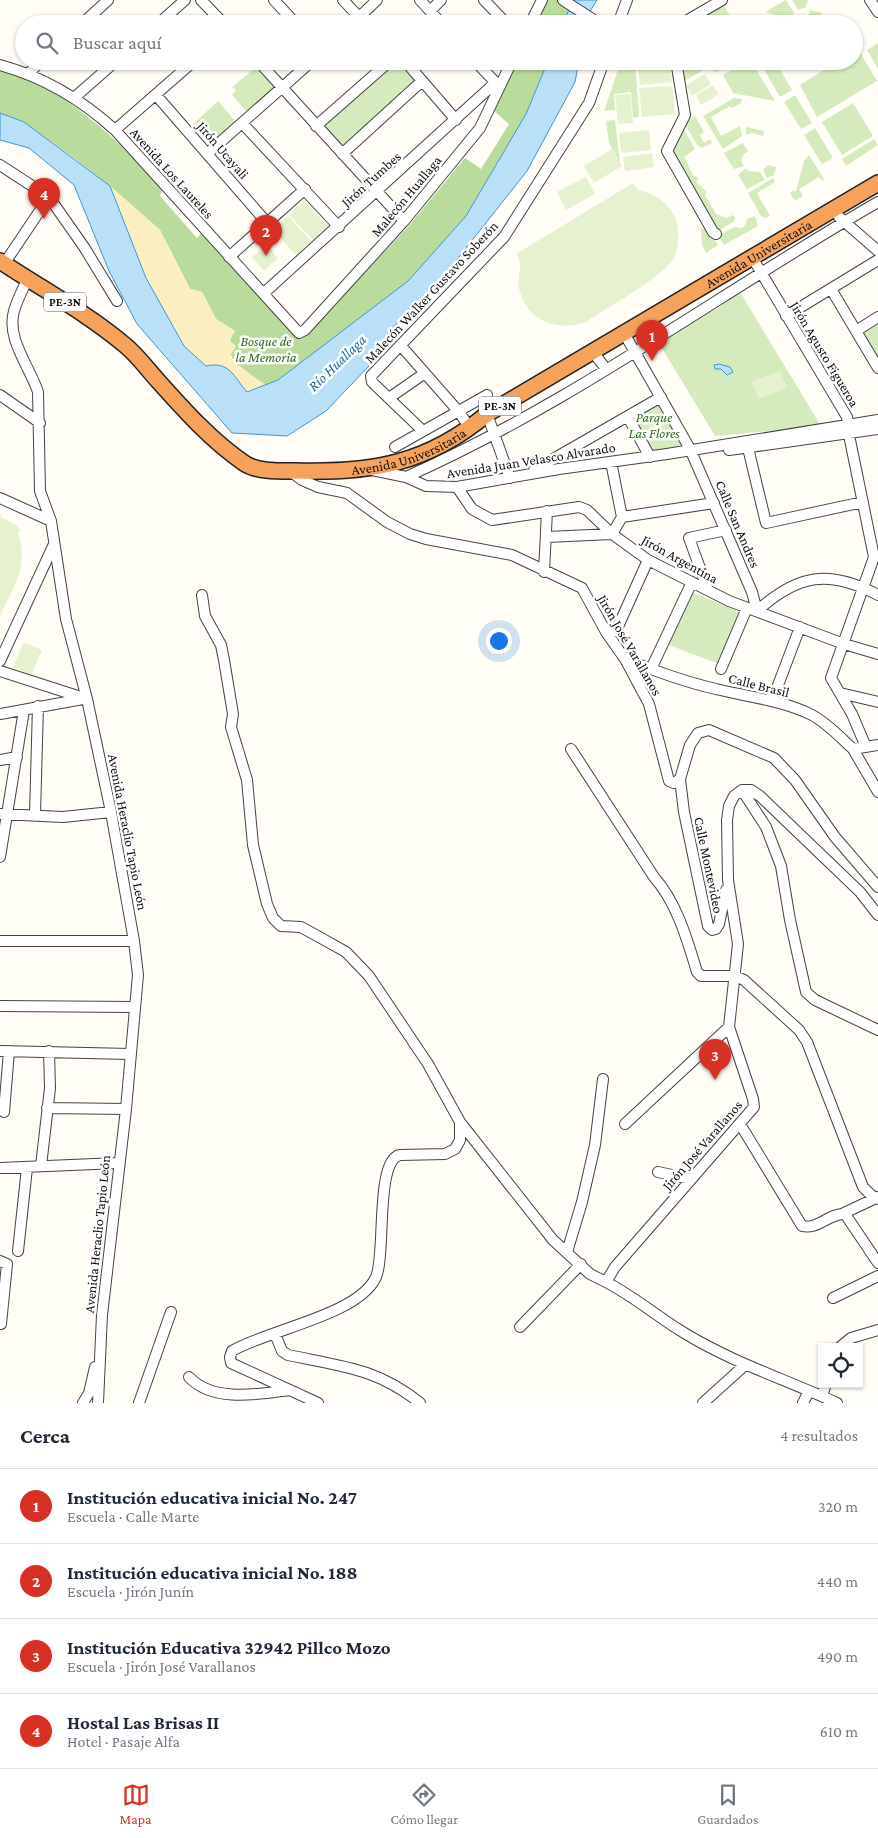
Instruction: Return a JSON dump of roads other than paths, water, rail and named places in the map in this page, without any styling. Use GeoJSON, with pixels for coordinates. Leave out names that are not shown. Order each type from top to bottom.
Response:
{"type":"FeatureCollection","features":[{"type":"Feature","properties":{"kind":"highway","name":"Avenida Universitaria"},"geometry":{"type":"LineString","coordinates":[[28,278],[96,323],[127,347],[219,444],[246,465],[264,469],[323,472],[364,468],[396,464],[414,458],[470,428],[487,414],[878,183]]}},
{"type":"Feature","properties":{"kind":"highway","name":"PE-3N"},"geometry":{"type":"LineString","coordinates":[[2,262],[28,278]]}},
{"type":"Feature","properties":{"kind":"street"},"geometry":{"type":"LineString","coordinates":[[92,15],[108,0]]}},
{"type":"Feature","properties":{"kind":"street"},"geometry":{"type":"LineString","coordinates":[[168,15],[185,0]]}},
{"type":"Feature","properties":{"kind":"street"},"geometry":{"type":"LineString","coordinates":[[202,0],[216,15]]}},
{"type":"Feature","properties":{"kind":"street"},"geometry":{"type":"LineString","coordinates":[[274,0],[288,15]]}},
{"type":"Feature","properties":{"kind":"street"},"geometry":{"type":"LineString","coordinates":[[343,0],[352,15]]}},
{"type":"Feature","properties":{"kind":"street"},"geometry":{"type":"LineString","coordinates":[[360,15],[377,0]]}},
{"type":"Feature","properties":{"kind":"street"},"geometry":{"type":"LineString","coordinates":[[420,0],[432,15]]}},
{"type":"Feature","properties":{"kind":"street"},"geometry":{"type":"LineString","coordinates":[[436,15],[441,0]]}},
{"type":"Feature","properties":{"kind":"street"},"geometry":{"type":"LineString","coordinates":[[484,0],[498,15]]}},
{"type":"Feature","properties":{"kind":"street"},"geometry":{"type":"LineString","coordinates":[[534,15],[542,0]]}},
{"type":"Feature","properties":{"kind":"street"},"geometry":{"type":"LineString","coordinates":[[563,0],[586,15]]}},
{"type":"Feature","properties":{"kind":"street"},"geometry":{"type":"LineString","coordinates":[[621,15],[627,0]]}},
{"type":"Feature","properties":{"kind":"street"},"geometry":{"type":"LineString","coordinates":[[696,15],[722,0]]}},
{"type":"Feature","properties":{"kind":"street"},"geometry":{"type":"LineString","coordinates":[[870,0],[878,12]]}},
{"type":"Feature","properties":{"kind":"street","name":"Avenida Los Laureles"},"geometry":{"type":"LineString","coordinates":[[0,65],[15,69]]}},
{"type":"Feature","properties":{"kind":"street","name":"Avenida Los Laureles"},"geometry":{"type":"LineString","coordinates":[[18,70],[28,73],[75,97],[115,130],[299,333]]}},
{"type":"Feature","properties":{"kind":"street"},"geometry":{"type":"LineString","coordinates":[[28,73],[31,70]]}},
{"type":"Feature","properties":{"kind":"street"},"geometry":{"type":"LineString","coordinates":[[75,97],[106,70]]}},
{"type":"Feature","properties":{"kind":"street"},"geometry":{"type":"LineString","coordinates":[[115,130],[184,70]]}},
{"type":"Feature","properties":{"kind":"street"},"geometry":{"type":"LineString","coordinates":[[266,70],[404,221]]}},
{"type":"Feature","properties":{"kind":"street"},"geometry":{"type":"LineString","coordinates":[[208,153],[302,70]]}},
{"type":"Feature","properties":{"kind":"street"},"geometry":{"type":"LineString","coordinates":[[316,126],[380,70]]}},
{"type":"Feature","properties":{"kind":"street"},"geometry":{"type":"LineString","coordinates":[[413,70],[456,120]]}},
{"type":"Feature","properties":{"kind":"street"},"geometry":{"type":"LineString","coordinates":[[484,70],[498,85]]}},
{"type":"Feature","properties":{"kind":"street","name":"Malecón Huallaga"},"geometry":{"type":"LineString","coordinates":[[299,333],[305,330],[404,221],[480,128],[498,85],[507,70]]}},
{"type":"Feature","properties":{"kind":"street","name":"Malecón Walker Gustavo Soberón"},"geometry":{"type":"LineString","coordinates":[[389,398],[374,385],[371,376],[402,347],[504,237],[589,103],[601,70]]}},
{"type":"Feature","properties":{"kind":"street"},"geometry":{"type":"LineString","coordinates":[[678,70],[686,115],[667,151],[713,232],[716,234]]}},
{"type":"Feature","properties":{"kind":"street"},"geometry":{"type":"LineString","coordinates":[[342,154],[422,81]]}},
{"type":"Feature","properties":{"kind":"street","name":"Jirón Tumbes"},"geometry":{"type":"LineString","coordinates":[[264,293],[456,120],[498,85]]}},
{"type":"Feature","properties":{"kind":"street","name":"Jirón Ucayali"},"geometry":{"type":"LineString","coordinates":[[156,95],[268,224]]}},
{"type":"Feature","properties":{"kind":"street"},"geometry":{"type":"LineString","coordinates":[[242,123],[305,189],[338,227]]}},
{"type":"Feature","properties":{"kind":"street"},"geometry":{"type":"LineString","coordinates":[[0,164],[49,197],[84,247],[117,301]]}},
{"type":"Feature","properties":{"kind":"street"},"geometry":{"type":"LineString","coordinates":[[229,256],[268,224],[305,189]]}},
{"type":"Feature","properties":{"kind":"street"},"geometry":{"type":"LineString","coordinates":[[2,262],[49,197]]}},
{"type":"Feature","properties":{"kind":"street","name":"Avenida Universitaria"},"geometry":{"type":"LineString","coordinates":[[406,477],[494,434],[606,369],[844,221],[878,202]]}},
{"type":"Feature","properties":{"kind":"street"},"geometry":{"type":"LineString","coordinates":[[832,211],[878,251]]}},
{"type":"Feature","properties":{"kind":"street","name":"Jirón Agusto Figueroa"},"geometry":{"type":"LineString","coordinates":[[752,258],[847,417],[850,430],[874,557],[831,678],[840,693]]}},
{"type":"Feature","properties":{"kind":"street"},"geometry":{"type":"LineString","coordinates":[[786,316],[878,260]]}},
{"type":"Feature","properties":{"kind":"street","name":"Avenida Heraclio Tapio León"},"geometry":{"type":"LineString","coordinates":[[28,278],[14,311],[13,322],[19,352],[38,392],[40,491],[51,521],[66,619],[87,699],[111,812],[134,941],[138,975],[126,1109],[118,1163],[100,1349],[98,1403]]}},
{"type":"Feature","properties":{"kind":"street"},"geometry":{"type":"LineString","coordinates":[[831,289],[878,368]]}},
{"type":"Feature","properties":{"kind":"street"},"geometry":{"type":"LineString","coordinates":[[856,331],[878,317]]}},
{"type":"Feature","properties":{"kind":"street","name":"Calle San Andres"},"geometry":{"type":"LineString","coordinates":[[624,333],[691,451],[752,592],[752,610]]}},
{"type":"Feature","properties":{"kind":"street"},"geometry":{"type":"LineString","coordinates":[[402,347],[459,412],[470,428]]}},
{"type":"Feature","properties":{"kind":"street"},"geometry":{"type":"LineString","coordinates":[[593,352],[606,369]]}},
{"type":"Feature","properties":{"kind":"street"},"geometry":{"type":"LineString","coordinates":[[423,431],[389,398],[425,373]]}},
{"type":"Feature","properties":{"kind":"street"},"geometry":{"type":"LineString","coordinates":[[0,395],[40,423]]}},
{"type":"Feature","properties":{"kind":"street"},"geometry":{"type":"LineString","coordinates":[[395,447],[486,395]]}},
{"type":"Feature","properties":{"kind":"street"},"geometry":{"type":"LineString","coordinates":[[526,475],[661,397]]}},
{"type":"Feature","properties":{"kind":"street"},"geometry":{"type":"LineString","coordinates":[[487,414],[510,478]]}},
{"type":"Feature","properties":{"kind":"street"},"geometry":{"type":"LineString","coordinates":[[628,417],[650,456]]}},
{"type":"Feature","properties":{"kind":"street","name":"Avenida Juan Velasco Alvarado"},"geometry":{"type":"LineString","coordinates":[[691,451],[748,448],[850,430],[878,420]]}},
{"type":"Feature","properties":{"kind":"street","name":"Avenida Juan Velasco Alvarado"},"geometry":{"type":"LineString","coordinates":[[364,468],[406,477],[426,486],[457,487],[650,456],[850,430],[878,429]]}},
{"type":"Feature","properties":{"kind":"street"},"geometry":{"type":"LineString","coordinates":[[748,448],[766,523],[863,502]]}},
{"type":"Feature","properties":{"kind":"street"},"geometry":{"type":"LineString","coordinates":[[547,537],[612,534],[622,517],[611,462]]}},
{"type":"Feature","properties":{"kind":"street","name":"Jirón José Varallanos"},"geometry":{"type":"LineString","coordinates":[[290,471],[302,480],[318,487],[347,493],[388,522],[410,534],[426,539],[512,555],[544,572],[582,588],[649,704],[665,774],[669,781],[674,782],[680,779]]}},
{"type":"Feature","properties":{"kind":"street","name":"Jirón Argentina"},"geometry":{"type":"LineString","coordinates":[[457,487],[472,509],[489,519],[579,507],[587,510],[612,534],[648,560],[708,590],[752,610],[844,644],[878,654]]}},
{"type":"Feature","properties":{"kind":"street"},"geometry":{"type":"LineString","coordinates":[[0,498],[51,521]]}},
{"type":"Feature","properties":{"kind":"street"},"geometry":{"type":"LineString","coordinates":[[622,517],[714,502]]}},
{"type":"Feature","properties":{"kind":"street"},"geometry":{"type":"LineString","coordinates":[[544,572],[547,511]]}},
{"type":"Feature","properties":{"kind":"street"},"geometry":{"type":"LineString","coordinates":[[708,590],[689,538],[726,530]]}},
{"type":"Feature","properties":{"kind":"street"},"geometry":{"type":"LineString","coordinates":[[0,661],[54,543]]}},
{"type":"Feature","properties":{"kind":"street"},"geometry":{"type":"LineString","coordinates":[[606,632],[616,631],[648,560]]}},
{"type":"Feature","properties":{"kind":"street"},"geometry":{"type":"LineString","coordinates":[[721,669],[752,610],[798,582],[812,578],[840,579],[863,587],[878,595]]}},
{"type":"Feature","properties":{"kind":"street"},"geometry":{"type":"LineString","coordinates":[[650,669],[692,582]]}},
{"type":"Feature","properties":{"kind":"street"},"geometry":{"type":"LineString","coordinates":[[202,595],[205,616],[221,646],[224,660],[233,714],[231,727],[247,780],[253,845],[270,911],[281,926],[301,927],[346,952],[368,976],[428,1064],[460,1122],[553,1240],[590,1274],[641,1303],[686,1334],[745,1365],[837,1403]]}},
{"type":"Feature","properties":{"kind":"street"},"geometry":{"type":"LineString","coordinates":[[772,701],[800,627]]}},
{"type":"Feature","properties":{"kind":"street","name":"Calle Brasil"},"geometry":{"type":"LineString","coordinates":[[625,660],[715,689],[772,701],[812,715],[854,749]]}},
{"type":"Feature","properties":{"kind":"street"},"geometry":{"type":"LineString","coordinates":[[0,671],[87,699]]}},
{"type":"Feature","properties":{"kind":"street"},"geometry":{"type":"LineString","coordinates":[[840,693],[878,702]]}},
{"type":"Feature","properties":{"kind":"street"},"geometry":{"type":"LineString","coordinates":[[840,693],[866,747]]}},
{"type":"Feature","properties":{"kind":"street"},"geometry":{"type":"LineString","coordinates":[[0,714],[87,699]]}},
{"type":"Feature","properties":{"kind":"street"},"geometry":{"type":"LineString","coordinates":[[35,814],[38,706]]}},
{"type":"Feature","properties":{"kind":"street"},"geometry":{"type":"LineString","coordinates":[[0,857],[4,814],[18,758],[24,710]]}},
{"type":"Feature","properties":{"kind":"street"},"geometry":{"type":"LineString","coordinates":[[680,779],[690,745],[698,733],[709,730],[774,758],[794,780],[835,837],[878,888]]}},
{"type":"Feature","properties":{"kind":"street"},"geometry":{"type":"LineString","coordinates":[[878,745],[854,749],[878,792]]}},
{"type":"Feature","properties":{"kind":"street"},"geometry":{"type":"LineString","coordinates":[[571,749],[654,877],[667,891],[684,931],[697,972],[701,976],[735,976],[744,980],[759,991],[799,1030],[807,1042],[863,1187],[870,1195],[878,1198]]}},
{"type":"Feature","properties":{"kind":"street"},"geometry":{"type":"LineString","coordinates":[[0,760],[18,758]]}},
{"type":"Feature","properties":{"kind":"street","name":"Calle Montevideo"},"geometry":{"type":"LineString","coordinates":[[680,779],[684,812],[708,926],[712,930],[716,929],[719,924],[728,880]]}},
{"type":"Feature","properties":{"kind":"street"},"geometry":{"type":"LineString","coordinates":[[742,790],[751,790],[760,796],[860,892],[878,915]]}},
{"type":"Feature","properties":{"kind":"street"},"geometry":{"type":"LineString","coordinates":[[742,790],[766,827],[781,866],[790,920],[806,992],[815,1000],[878,1030]]}},
{"type":"Feature","properties":{"kind":"street","name":"Jirón José Varallanos"},"geometry":{"type":"LineString","coordinates":[[606,1282],[615,1268],[754,1107],[729,1026],[738,944],[728,880],[728,812],[734,796],[742,790]]}},
{"type":"Feature","properties":{"kind":"street"},"geometry":{"type":"LineString","coordinates":[[4,814],[35,814],[63,817],[111,812]]}},
{"type":"Feature","properties":{"kind":"street"},"geometry":{"type":"LineString","coordinates":[[0,941],[134,941]]}},
{"type":"Feature","properties":{"kind":"street"},"geometry":{"type":"LineString","coordinates":[[0,1006],[134,1007]]}},
{"type":"Feature","properties":{"kind":"street"},"geometry":{"type":"LineString","coordinates":[[625,1124],[729,1026]]}},
{"type":"Feature","properties":{"kind":"street"},"geometry":{"type":"LineString","coordinates":[[4,1112],[5,1051],[130,1054]]}},
{"type":"Feature","properties":{"kind":"street"},"geometry":{"type":"LineString","coordinates":[[41,1166],[50,1088],[49,1051]]}},
{"type":"Feature","properties":{"kind":"street"},"geometry":{"type":"LineString","coordinates":[[567,1252],[582,1202],[595,1145],[603,1079]]}},
{"type":"Feature","properties":{"kind":"street"},"geometry":{"type":"LineString","coordinates":[[47,1108],[126,1109]]}},
{"type":"Feature","properties":{"kind":"street"},"geometry":{"type":"LineString","coordinates":[[318,1403],[230,1361],[232,1351],[324,1314],[366,1291],[376,1278],[381,1261],[387,1168],[390,1162],[395,1156],[400,1155],[446,1154],[455,1149],[460,1140],[460,1122]]}},
{"type":"Feature","properties":{"kind":"street"},"geometry":{"type":"LineString","coordinates":[[740,1124],[802,1226],[813,1226],[878,1198]]}},
{"type":"Feature","properties":{"kind":"street"},"geometry":{"type":"LineString","coordinates":[[0,1168],[118,1163]]}},
{"type":"Feature","properties":{"kind":"street"},"geometry":{"type":"LineString","coordinates":[[18,1251],[27,1168]]}},
{"type":"Feature","properties":{"kind":"street"},"geometry":{"type":"LineString","coordinates":[[658,1172],[691,1179]]}},
{"type":"Feature","properties":{"kind":"street"},"geometry":{"type":"LineString","coordinates":[[842,1214],[848,1218],[878,1263]]}},
{"type":"Feature","properties":{"kind":"street"},"geometry":{"type":"LineString","coordinates":[[0,1261],[7,1264],[0,1324]]}},
{"type":"Feature","properties":{"kind":"street"},"geometry":{"type":"LineString","coordinates":[[520,1327],[581,1264]]}},
{"type":"Feature","properties":{"kind":"street"},"geometry":{"type":"LineString","coordinates":[[833,1298],[878,1276]]}},
{"type":"Feature","properties":{"kind":"street"},"geometry":{"type":"LineString","coordinates":[[139,1403],[171,1312]]}},
{"type":"Feature","properties":{"kind":"street"},"geometry":{"type":"LineString","coordinates":[[845,1343],[851,1338],[878,1330]]}},
{"type":"Feature","properties":{"kind":"street"},"geometry":{"type":"LineString","coordinates":[[275,1334],[282,1351],[288,1355],[354,1368],[382,1377],[401,1387],[420,1403]]}},
{"type":"Feature","properties":{"kind":"street"},"geometry":{"type":"LineString","coordinates":[[82,1403],[89,1393],[100,1349]]}},
{"type":"Feature","properties":{"kind":"street"},"geometry":{"type":"LineString","coordinates":[[703,1403],[745,1365]]}},
{"type":"Feature","properties":{"kind":"street"},"geometry":{"type":"LineString","coordinates":[[189,1377],[197,1386],[208,1390],[246,1395],[291,1390]]}},
{"type":"Feature","properties":{"kind":"street"},"geometry":{"type":"LineString","coordinates":[[822,1396],[825,1388]]}},
{"type":"Feature","properties":{"kind":"street"},"geometry":{"type":"LineString","coordinates":[[803,1403],[809,1391]]}},
{"type":"Feature","properties":{"kind":"water"},"geometry":{"type":"Polygon","coordinates":[[[573,0],[597,0],[588,15],[567,15],[573,0]]]}},
{"type":"Feature","properties":{"kind":"water","name":"Río Huallaga"},"geometry":{"type":"Polygon","coordinates":[[[544,70],[577,70],[575,82],[527,171],[436,286],[396,324],[374,351],[369,366],[326,411],[287,436],[232,433],[137,324],[109,271],[74,185],[29,148],[0,140],[0,113],[24,122],[110,186],[146,278],[184,346],[206,366],[214,365],[226,368],[247,392],[278,380],[408,281],[466,216],[526,114],[544,70]]]}},
{"type":"Feature","properties":{"kind":"water"},"geometry":{"type":"Polygon","coordinates":[[[719,364],[730,367],[733,372],[727,375],[721,369],[715,369],[714,365],[719,364]]]}},
{"type":"Feature","properties":{"kind":"place","name":"Hostal Las Brisas II"},"geometry":{"type":"Point","coordinates":[44,219]}},
{"type":"Feature","properties":{"kind":"place","name":"Institución educativa inicial No. 188"},"geometry":{"type":"Point","coordinates":[266,256]}},
{"type":"Feature","properties":{"kind":"place","name":"Institución educativa inicial No. 247"},"geometry":{"type":"Point","coordinates":[652,361]}},
{"type":"Feature","properties":{"kind":"place","name":"Institución Educativa 32942 Pillco Mozo"},"geometry":{"type":"Point","coordinates":[715,1080]}},
{"type":"Feature","properties":{"kind":"park label","name":"Bosque de la Memoria"},"geometry":{"type":"Point","coordinates":[266,350]}},
{"type":"Feature","properties":{"kind":"park label","name":"Parque Las Flores"},"geometry":{"type":"Point","coordinates":[654,426]}}]}
